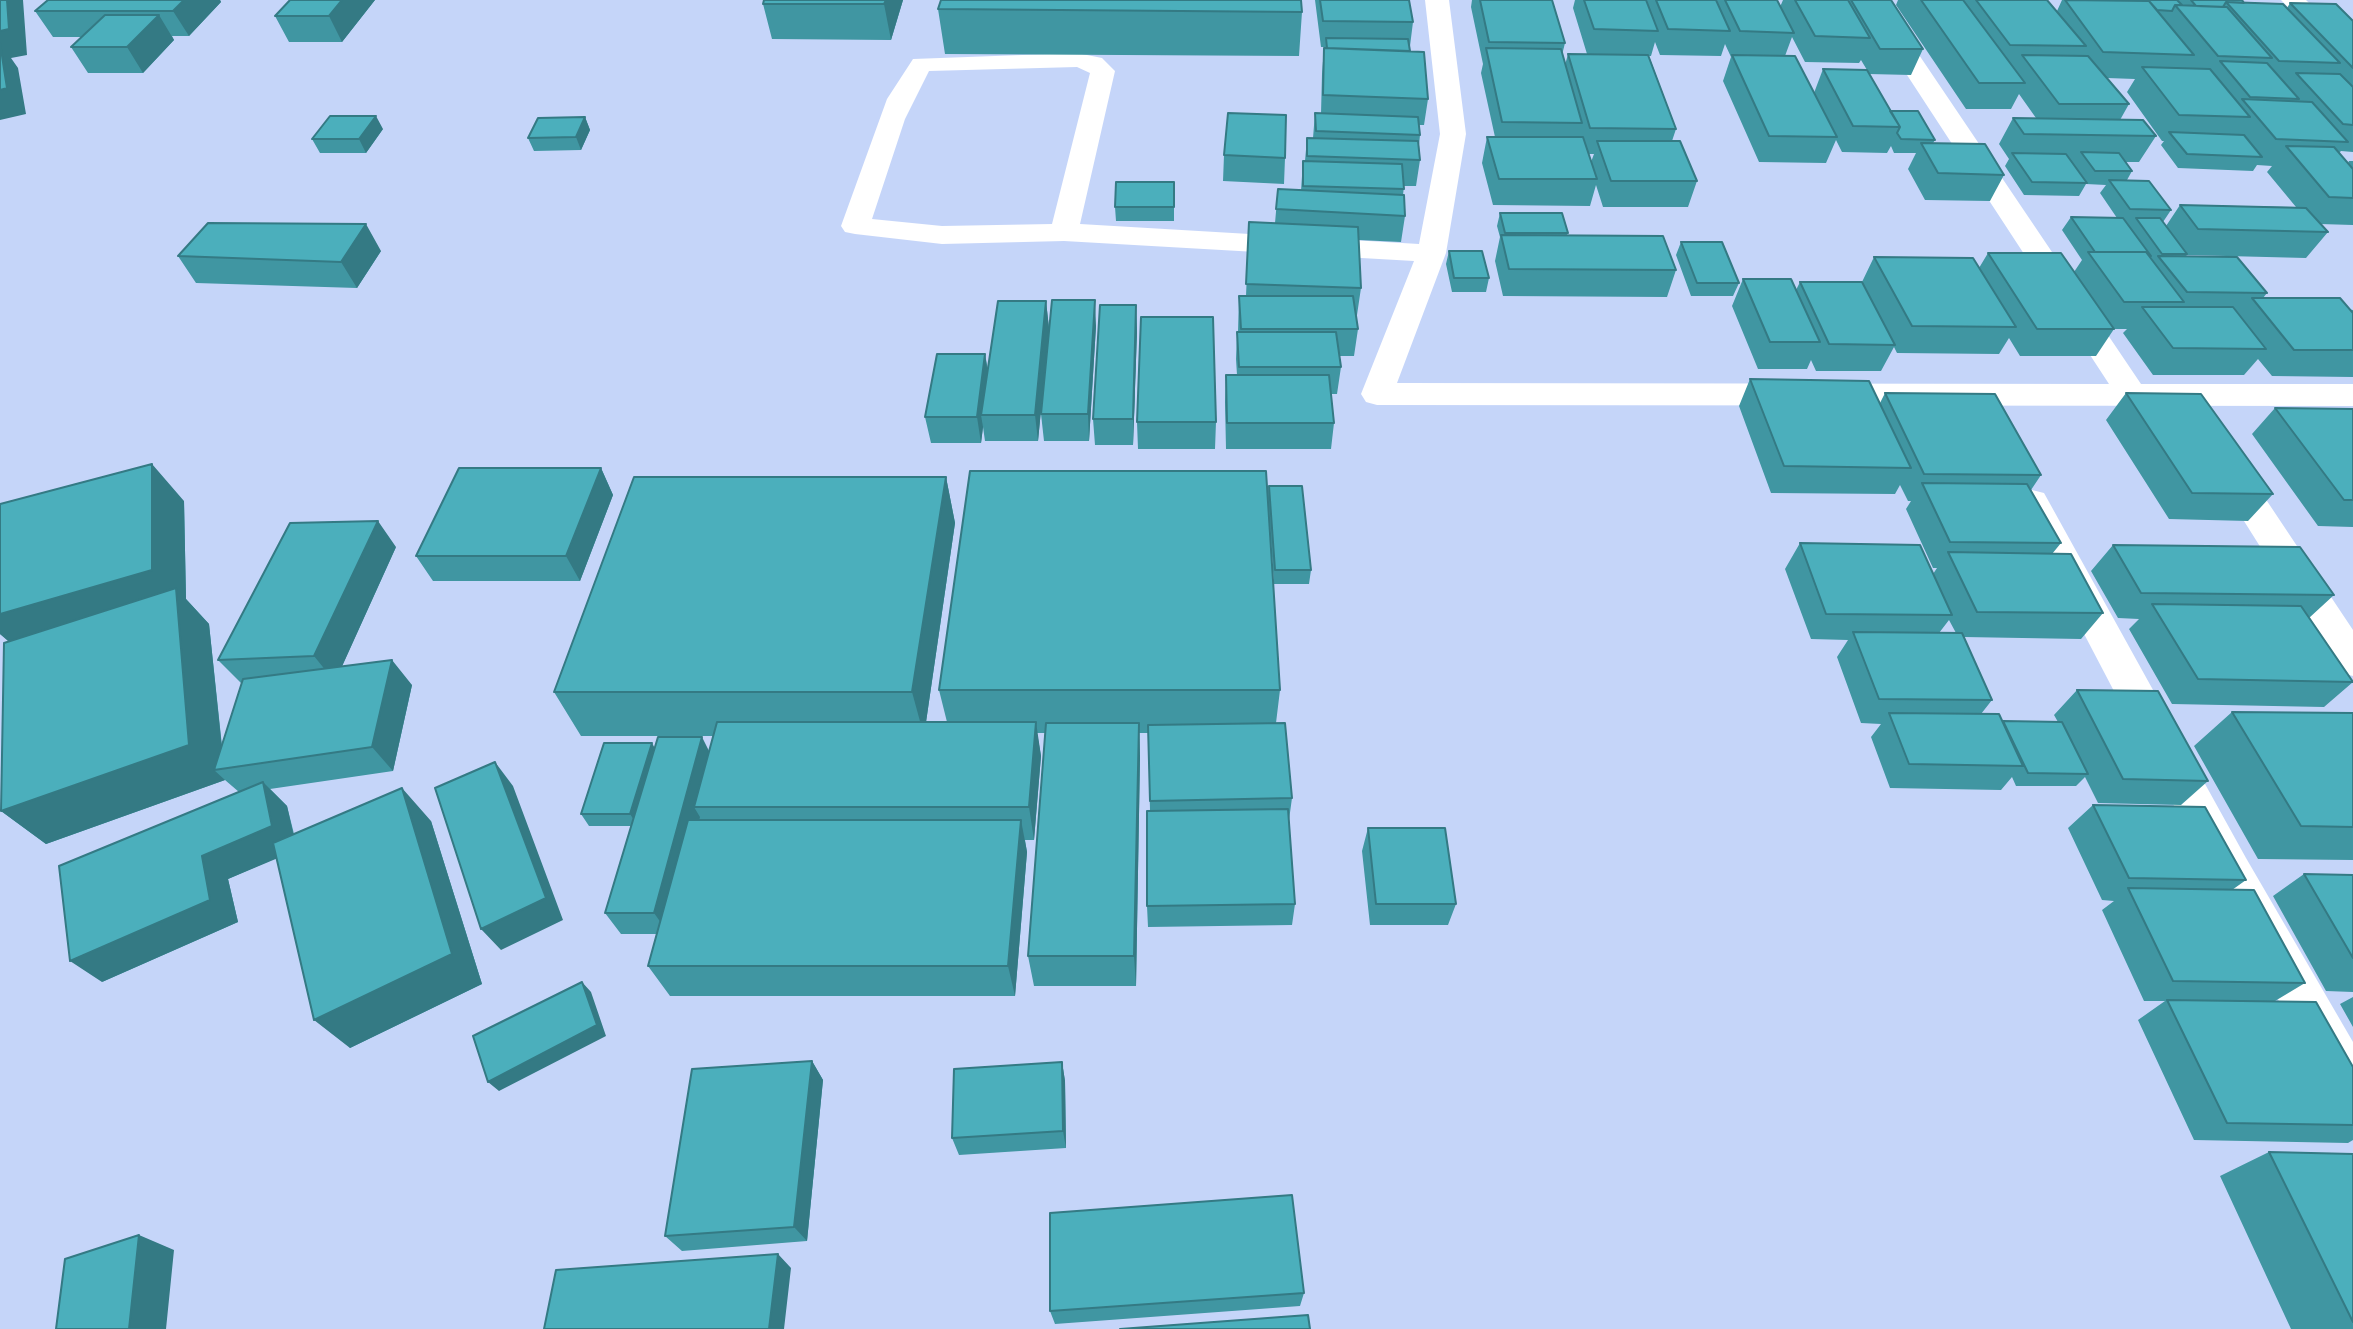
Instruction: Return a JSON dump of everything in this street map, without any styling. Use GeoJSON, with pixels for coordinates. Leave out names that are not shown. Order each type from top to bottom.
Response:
{"type":"FeatureCollection","features":[{"type":"Feature","properties":{"kind":"street"},"geometry":{"type":"LineString","coordinates":[[1437,0],[1453,134],[1462,158],[1433,254],[1377,394],[1975,396],[2131,393],[2353,396]]}},
{"type":"Feature","properties":{"kind":"street"},"geometry":{"type":"LineString","coordinates":[[1870,0],[1973,140],[2131,393]]}},
{"type":"Feature","properties":{"kind":"street"},"geometry":{"type":"LineString","coordinates":[[2293,0],[2353,60]]}},
{"type":"Feature","properties":{"kind":"street"},"geometry":{"type":"LineString","coordinates":[[1064,232],[1103,71],[1093,63],[1077,60],[922,64],[903,89],[868,198],[855,226],[942,234],[1064,232],[1433,254]]}},
{"type":"Feature","properties":{"kind":"street"},"geometry":{"type":"LineString","coordinates":[[2180,395],[2353,661]]}},
{"type":"Feature","properties":{"kind":"street"},"geometry":{"type":"LineString","coordinates":[[1975,396],[1994,432]]}},
{"type":"Feature","properties":{"kind":"street"},"geometry":{"type":"LineString","coordinates":[[2014,469],[2231,872],[2353,1088]]}},
{"type":"Feature","properties":{"kind":"building"},"geometry":{"type":"Polygon","coordinates":[[[0,0],[7,0],[9,29],[0,31],[0,0]]]}},
{"type":"Feature","properties":{"kind":"building"},"geometry":{"type":"Polygon","coordinates":[[[48,0],[184,0],[173,11],[35,11],[48,0]]]}},
{"type":"Feature","properties":{"kind":"building"},"geometry":{"type":"Polygon","coordinates":[[[290,0],[342,0],[329,16],[275,16],[290,0]]]}},
{"type":"Feature","properties":{"kind":"building"},"geometry":{"type":"Polygon","coordinates":[[[764,0],[886,0],[884,4],[763,4],[764,0]]]}},
{"type":"Feature","properties":{"kind":"building"},"geometry":{"type":"Polygon","coordinates":[[[941,0],[1301,0],[1302,12],[938,9],[941,0]]]}},
{"type":"Feature","properties":{"kind":"building"},"geometry":{"type":"Polygon","coordinates":[[[1320,0],[1409,0],[1413,22],[1323,21],[1320,0]]]}},
{"type":"Feature","properties":{"kind":"building"},"geometry":{"type":"Polygon","coordinates":[[[1480,0],[1552,0],[1565,43],[1489,42],[1480,0]]]}},
{"type":"Feature","properties":{"kind":"building"},"geometry":{"type":"Polygon","coordinates":[[[1584,0],[1646,0],[1658,31],[1594,29],[1584,0]]]}},
{"type":"Feature","properties":{"kind":"building"},"geometry":{"type":"Polygon","coordinates":[[[1656,0],[1716,0],[1730,31],[1668,29],[1656,0]]]}},
{"type":"Feature","properties":{"kind":"building"},"geometry":{"type":"Polygon","coordinates":[[[1725,0],[1777,0],[1794,33],[1740,31],[1725,0]]]}},
{"type":"Feature","properties":{"kind":"building"},"geometry":{"type":"Polygon","coordinates":[[[1795,0],[1848,0],[1870,38],[1815,36],[1795,0]]]}},
{"type":"Feature","properties":{"kind":"building"},"geometry":{"type":"Polygon","coordinates":[[[1851,0],[1891,0],[1923,49],[1880,49],[1851,0]]]}},
{"type":"Feature","properties":{"kind":"building"},"geometry":{"type":"Polygon","coordinates":[[[1921,0],[1963,0],[2025,83],[1979,83],[1921,0]]]}},
{"type":"Feature","properties":{"kind":"building"},"geometry":{"type":"Polygon","coordinates":[[[1976,0],[2047,0],[2086,46],[2010,45],[1976,0]]]}},
{"type":"Feature","properties":{"kind":"building"},"geometry":{"type":"Polygon","coordinates":[[[2065,0],[2149,1],[2194,55],[2103,52],[2065,0]]]}},
{"type":"Feature","properties":{"kind":"building"},"geometry":{"type":"Polygon","coordinates":[[[2129,0],[2177,0],[2182,5],[2175,5],[2172,11],[2157,10],[2149,1],[2129,0]]]}},
{"type":"Feature","properties":{"kind":"building"},"geometry":{"type":"Polygon","coordinates":[[[2191,0],[2242,0],[2244,3],[2226,2],[2223,7],[2196,6],[2191,0]]]}},
{"type":"Feature","properties":{"kind":"building"},"geometry":{"type":"Polygon","coordinates":[[[2226,2],[2283,4],[2340,63],[2279,61],[2226,2]]]}},
{"type":"Feature","properties":{"kind":"building"},"geometry":{"type":"Polygon","coordinates":[[[2290,3],[2336,4],[2353,21],[2353,68],[2290,3]]]}},
{"type":"Feature","properties":{"kind":"building"},"geometry":{"type":"Polygon","coordinates":[[[2175,5],[2227,7],[2272,58],[2218,56],[2175,5]]]}},
{"type":"Feature","properties":{"kind":"building"},"geometry":{"type":"Polygon","coordinates":[[[105,15],[159,15],[127,47],[71,47],[105,15]]]}},
{"type":"Feature","properties":{"kind":"building"},"geometry":{"type":"Polygon","coordinates":[[[1326,38],[1408,39],[1410,51],[1327,48],[1326,38]]]}},
{"type":"Feature","properties":{"kind":"building"},"geometry":{"type":"Polygon","coordinates":[[[0,43],[7,88],[0,90],[0,43]]]}},
{"type":"Feature","properties":{"kind":"building"},"geometry":{"type":"Polygon","coordinates":[[[1324,48],[1424,52],[1428,99],[1323,95],[1324,48]]]}},
{"type":"Feature","properties":{"kind":"building"},"geometry":{"type":"Polygon","coordinates":[[[1486,48],[1561,49],[1582,123],[1502,122],[1486,48]]]}},
{"type":"Feature","properties":{"kind":"building"},"geometry":{"type":"Polygon","coordinates":[[[1568,54],[1648,55],[1676,129],[1590,128],[1568,54]]]}},
{"type":"Feature","properties":{"kind":"building"},"geometry":{"type":"Polygon","coordinates":[[[1732,55],[1795,56],[1837,137],[1769,136],[1732,55]]]}},
{"type":"Feature","properties":{"kind":"building"},"geometry":{"type":"Polygon","coordinates":[[[2022,55],[2088,56],[2129,104],[2059,104],[2022,55]]]}},
{"type":"Feature","properties":{"kind":"building"},"geometry":{"type":"Polygon","coordinates":[[[2220,61],[2267,63],[2299,99],[2250,97],[2220,61]]]}},
{"type":"Feature","properties":{"kind":"building"},"geometry":{"type":"Polygon","coordinates":[[[2142,67],[2210,69],[2250,117],[2179,115],[2142,67]]]}},
{"type":"Feature","properties":{"kind":"building"},"geometry":{"type":"Polygon","coordinates":[[[1823,69],[1867,70],[1900,127],[1853,126],[1823,69]]]}},
{"type":"Feature","properties":{"kind":"building"},"geometry":{"type":"Polygon","coordinates":[[[2296,73],[2340,74],[2353,87],[2353,125],[2343,124],[2296,73]]]}},
{"type":"Feature","properties":{"kind":"building"},"geometry":{"type":"Polygon","coordinates":[[[2242,99],[2312,102],[2348,142],[2276,139],[2242,99]]]}},
{"type":"Feature","properties":{"kind":"building"},"geometry":{"type":"Polygon","coordinates":[[[1890,111],[1918,111],[1935,140],[1901,139],[1897,133],[1900,127],[1890,111]]]}},
{"type":"Feature","properties":{"kind":"building"},"geometry":{"type":"Polygon","coordinates":[[[1228,113],[1286,115],[1285,158],[1224,155],[1228,113]]]}},
{"type":"Feature","properties":{"kind":"building"},"geometry":{"type":"Polygon","coordinates":[[[1315,113],[1418,117],[1420,135],[1316,131],[1315,113]]]}},
{"type":"Feature","properties":{"kind":"building"},"geometry":{"type":"Polygon","coordinates":[[[330,116],[376,116],[359,139],[312,139],[330,116]]]}},
{"type":"Feature","properties":{"kind":"building"},"geometry":{"type":"Polygon","coordinates":[[[585,117],[576,137],[528,138],[538,118],[585,117]]]}},
{"type":"Feature","properties":{"kind":"building"},"geometry":{"type":"Polygon","coordinates":[[[2013,118],[2143,120],[2156,136],[2024,134],[2013,118]]]}},
{"type":"Feature","properties":{"kind":"building"},"geometry":{"type":"Polygon","coordinates":[[[2169,132],[2244,135],[2262,157],[2187,154],[2169,132]]]}},
{"type":"Feature","properties":{"kind":"building"},"geometry":{"type":"Polygon","coordinates":[[[1487,137],[1583,137],[1597,179],[1499,179],[1487,137]]]}},
{"type":"Feature","properties":{"kind":"building"},"geometry":{"type":"Polygon","coordinates":[[[1307,138],[1418,141],[1420,160],[1307,156],[1307,138]]]}},
{"type":"Feature","properties":{"kind":"building"},"geometry":{"type":"Polygon","coordinates":[[[1597,141],[1680,141],[1697,181],[1611,181],[1597,141]]]}},
{"type":"Feature","properties":{"kind":"building"},"geometry":{"type":"Polygon","coordinates":[[[1921,143],[1985,144],[2004,175],[1938,173],[1921,143]]]}},
{"type":"Feature","properties":{"kind":"building"},"geometry":{"type":"Polygon","coordinates":[[[2286,146],[2334,147],[2353,169],[2353,198],[2329,197],[2286,146]]]}},
{"type":"Feature","properties":{"kind":"building"},"geometry":{"type":"Polygon","coordinates":[[[2081,152],[2119,153],[2132,171],[2095,171],[2081,152]]]}},
{"type":"Feature","properties":{"kind":"building"},"geometry":{"type":"Polygon","coordinates":[[[2012,153],[2066,154],[2087,183],[2032,182],[2012,153]]]}},
{"type":"Feature","properties":{"kind":"building"},"geometry":{"type":"Polygon","coordinates":[[[1303,161],[1402,164],[1404,189],[1303,186],[1303,161]]]}},
{"type":"Feature","properties":{"kind":"building"},"geometry":{"type":"Polygon","coordinates":[[[2109,180],[2149,181],[2171,210],[2130,209],[2109,180]]]}},
{"type":"Feature","properties":{"kind":"building"},"geometry":{"type":"Polygon","coordinates":[[[1116,182],[1174,182],[1174,207],[1115,207],[1116,182]]]}},
{"type":"Feature","properties":{"kind":"building"},"geometry":{"type":"Polygon","coordinates":[[[1278,189],[1404,195],[1405,216],[1276,209],[1278,189]]]}},
{"type":"Feature","properties":{"kind":"building"},"geometry":{"type":"Polygon","coordinates":[[[2180,205],[2306,208],[2328,232],[2198,229],[2180,205]]]}},
{"type":"Feature","properties":{"kind":"building"},"geometry":{"type":"Polygon","coordinates":[[[1500,213],[1562,213],[1568,233],[1505,233],[1500,213]]]}},
{"type":"Feature","properties":{"kind":"building"},"geometry":{"type":"Polygon","coordinates":[[[2071,217],[2123,218],[2151,256],[2146,252],[2095,252],[2071,217]]]}},
{"type":"Feature","properties":{"kind":"building"},"geometry":{"type":"Polygon","coordinates":[[[2136,218],[2160,218],[2187,254],[2162,254],[2136,218]]]}},
{"type":"Feature","properties":{"kind":"building"},"geometry":{"type":"Polygon","coordinates":[[[1249,222],[1358,227],[1361,288],[1246,284],[1249,222]]]}},
{"type":"Feature","properties":{"kind":"building"},"geometry":{"type":"Polygon","coordinates":[[[208,223],[366,224],[341,262],[178,256],[208,223]]]}},
{"type":"Feature","properties":{"kind":"building"},"geometry":{"type":"Polygon","coordinates":[[[1501,235],[1663,236],[1676,270],[1509,269],[1501,235]]]}},
{"type":"Feature","properties":{"kind":"building"},"geometry":{"type":"Polygon","coordinates":[[[1681,242],[1722,242],[1739,283],[1697,283],[1681,242]]]}},
{"type":"Feature","properties":{"kind":"building"},"geometry":{"type":"Polygon","coordinates":[[[1449,251],[1482,251],[1489,278],[1454,278],[1449,251]]]}},
{"type":"Feature","properties":{"kind":"building"},"geometry":{"type":"Polygon","coordinates":[[[2088,252],[2146,252],[2184,302],[2124,302],[2088,252]]]}},
{"type":"Feature","properties":{"kind":"building"},"geometry":{"type":"Polygon","coordinates":[[[1988,253],[2061,253],[2114,329],[2037,329],[1988,253]]]}},
{"type":"Feature","properties":{"kind":"building"},"geometry":{"type":"Polygon","coordinates":[[[2158,256],[2237,257],[2267,293],[2187,292],[2158,256]]]}},
{"type":"Feature","properties":{"kind":"building"},"geometry":{"type":"Polygon","coordinates":[[[1874,257],[1973,258],[2016,327],[1912,326],[1874,257]]]}},
{"type":"Feature","properties":{"kind":"building"},"geometry":{"type":"Polygon","coordinates":[[[1743,279],[1791,279],[1820,342],[1770,342],[1743,279]]]}},
{"type":"Feature","properties":{"kind":"building"},"geometry":{"type":"Polygon","coordinates":[[[1800,282],[1862,282],[1895,345],[1829,344],[1800,282]]]}},
{"type":"Feature","properties":{"kind":"building"},"geometry":{"type":"Polygon","coordinates":[[[1239,296],[1353,296],[1358,329],[1241,329],[1239,296]]]}},
{"type":"Feature","properties":{"kind":"building"},"geometry":{"type":"Polygon","coordinates":[[[2252,298],[2340,298],[2353,313],[2353,350],[2294,350],[2252,298]]]}},
{"type":"Feature","properties":{"kind":"building"},"geometry":{"type":"Polygon","coordinates":[[[1052,300],[1095,300],[1088,414],[1041,414],[1052,300]]]}},
{"type":"Feature","properties":{"kind":"building"},"geometry":{"type":"Polygon","coordinates":[[[998,301],[1046,301],[1035,415],[981,415],[998,301]]]}},
{"type":"Feature","properties":{"kind":"building"},"geometry":{"type":"Polygon","coordinates":[[[1100,305],[1136,305],[1133,419],[1093,419],[1100,305]]]}},
{"type":"Feature","properties":{"kind":"building"},"geometry":{"type":"Polygon","coordinates":[[[2142,307],[2233,307],[2266,349],[2173,348],[2142,307]]]}},
{"type":"Feature","properties":{"kind":"building"},"geometry":{"type":"Polygon","coordinates":[[[1141,317],[1213,317],[1216,422],[1137,422],[1141,317]]]}},
{"type":"Feature","properties":{"kind":"building"},"geometry":{"type":"Polygon","coordinates":[[[1237,332],[1336,332],[1341,367],[1239,367],[1237,332]]]}},
{"type":"Feature","properties":{"kind":"building"},"geometry":{"type":"Polygon","coordinates":[[[937,354],[985,354],[977,417],[925,417],[937,354]]]}},
{"type":"Feature","properties":{"kind":"building"},"geometry":{"type":"Polygon","coordinates":[[[1226,375],[1329,375],[1334,423],[1227,423],[1226,375]]]}},
{"type":"Feature","properties":{"kind":"building"},"geometry":{"type":"Polygon","coordinates":[[[1750,379],[1869,381],[1911,468],[1784,466],[1750,379]]]}},
{"type":"Feature","properties":{"kind":"building"},"geometry":{"type":"Polygon","coordinates":[[[1885,393],[1995,394],[2041,475],[1924,474],[1885,393]]]}},
{"type":"Feature","properties":{"kind":"building"},"geometry":{"type":"Polygon","coordinates":[[[2126,393],[2201,394],[2273,494],[2192,493],[2126,393]]]}},
{"type":"Feature","properties":{"kind":"building"},"geometry":{"type":"Polygon","coordinates":[[[2275,408],[2353,409],[2353,500],[2344,500],[2275,408]]]}},
{"type":"Feature","properties":{"kind":"building"},"geometry":{"type":"Polygon","coordinates":[[[152,464],[152,570],[0,614],[0,504],[152,464]]]}},
{"type":"Feature","properties":{"kind":"building"},"geometry":{"type":"Polygon","coordinates":[[[459,468],[601,468],[566,556],[416,556],[459,468]]]}},
{"type":"Feature","properties":{"kind":"building"},"geometry":{"type":"Polygon","coordinates":[[[970,471],[1266,471],[1280,690],[939,690],[970,471]]]}},
{"type":"Feature","properties":{"kind":"building"},"geometry":{"type":"Polygon","coordinates":[[[634,477],[946,477],[912,692],[554,692],[634,477]]]}},
{"type":"Feature","properties":{"kind":"building"},"geometry":{"type":"Polygon","coordinates":[[[1922,483],[2027,484],[2061,543],[1950,542],[1922,483]]]}},
{"type":"Feature","properties":{"kind":"building"},"geometry":{"type":"Polygon","coordinates":[[[1269,486],[1302,486],[1311,570],[1275,570],[1269,486]]]}},
{"type":"Feature","properties":{"kind":"building"},"geometry":{"type":"Polygon","coordinates":[[[378,521],[314,656],[218,660],[290,523],[378,521]]]}},
{"type":"Feature","properties":{"kind":"building"},"geometry":{"type":"Polygon","coordinates":[[[1800,543],[1920,545],[1952,615],[1826,614],[1800,543]]]}},
{"type":"Feature","properties":{"kind":"building"},"geometry":{"type":"Polygon","coordinates":[[[2113,545],[2300,547],[2334,595],[2141,593],[2113,545]]]}},
{"type":"Feature","properties":{"kind":"building"},"geometry":{"type":"Polygon","coordinates":[[[1948,552],[2071,554],[2103,613],[1977,612],[1948,552]]]}},
{"type":"Feature","properties":{"kind":"building"},"geometry":{"type":"Polygon","coordinates":[[[176,588],[189,745],[1,811],[4,643],[176,588]]]}},
{"type":"Feature","properties":{"kind":"building"},"geometry":{"type":"Polygon","coordinates":[[[2152,604],[2301,606],[2353,682],[2198,679],[2152,604]]]}},
{"type":"Feature","properties":{"kind":"building"},"geometry":{"type":"Polygon","coordinates":[[[1853,632],[1962,633],[1992,700],[1879,699],[1853,632]]]}},
{"type":"Feature","properties":{"kind":"building"},"geometry":{"type":"Polygon","coordinates":[[[392,660],[372,747],[214,770],[243,679],[392,660]]]}},
{"type":"Feature","properties":{"kind":"building"},"geometry":{"type":"Polygon","coordinates":[[[2077,690],[2158,691],[2208,781],[2123,779],[2077,690]]]}},
{"type":"Feature","properties":{"kind":"building"},"geometry":{"type":"Polygon","coordinates":[[[2232,712],[2353,713],[2353,827],[2301,826],[2232,712]]]}},
{"type":"Feature","properties":{"kind":"building"},"geometry":{"type":"Polygon","coordinates":[[[1889,713],[1999,714],[2023,766],[1909,764],[1889,713]]]}},
{"type":"Feature","properties":{"kind":"building"},"geometry":{"type":"Polygon","coordinates":[[[2003,721],[2062,722],[2088,774],[2028,773],[2003,721]]]}},
{"type":"Feature","properties":{"kind":"building"},"geometry":{"type":"Polygon","coordinates":[[[717,722],[1036,722],[1029,807],[694,807],[717,722]]]}},
{"type":"Feature","properties":{"kind":"building"},"geometry":{"type":"Polygon","coordinates":[[[1046,723],[1139,723],[1134,956],[1028,956],[1046,723]]]}},
{"type":"Feature","properties":{"kind":"building"},"geometry":{"type":"Polygon","coordinates":[[[1285,723],[1292,798],[1150,801],[1148,725],[1285,723]]]}},
{"type":"Feature","properties":{"kind":"building"},"geometry":{"type":"Polygon","coordinates":[[[658,737],[702,737],[654,913],[605,913],[658,737]]]}},
{"type":"Feature","properties":{"kind":"building"},"geometry":{"type":"Polygon","coordinates":[[[604,743],[652,743],[630,814],[581,814],[604,743]]]}},
{"type":"Feature","properties":{"kind":"building"},"geometry":{"type":"Polygon","coordinates":[[[495,762],[546,898],[481,929],[435,788],[495,762]]]}},
{"type":"Feature","properties":{"kind":"building"},"geometry":{"type":"Polygon","coordinates":[[[263,782],[272,826],[202,856],[210,900],[70,961],[59,866],[263,782]]]}},
{"type":"Feature","properties":{"kind":"building"},"geometry":{"type":"Polygon","coordinates":[[[402,788],[452,954],[314,1020],[273,843],[402,788]]]}},
{"type":"Feature","properties":{"kind":"building"},"geometry":{"type":"Polygon","coordinates":[[[2093,805],[2205,807],[2246,880],[2129,878],[2093,805]]]}},
{"type":"Feature","properties":{"kind":"building"},"geometry":{"type":"Polygon","coordinates":[[[1288,809],[1295,904],[1147,906],[1147,811],[1288,809]]]}},
{"type":"Feature","properties":{"kind":"building"},"geometry":{"type":"Polygon","coordinates":[[[688,820],[1021,820],[1008,966],[648,966],[688,820]]]}},
{"type":"Feature","properties":{"kind":"building"},"geometry":{"type":"Polygon","coordinates":[[[1368,828],[1445,828],[1456,904],[1376,904],[1368,828]]]}},
{"type":"Feature","properties":{"kind":"building"},"geometry":{"type":"Polygon","coordinates":[[[2304,874],[2353,875],[2353,958],[2304,874]]]}},
{"type":"Feature","properties":{"kind":"building"},"geometry":{"type":"Polygon","coordinates":[[[2128,888],[2254,890],[2305,983],[2173,981],[2128,888]]]}},
{"type":"Feature","properties":{"kind":"building"},"geometry":{"type":"Polygon","coordinates":[[[582,982],[597,1025],[488,1082],[473,1036],[582,982]]]}},
{"type":"Feature","properties":{"kind":"building"},"geometry":{"type":"Polygon","coordinates":[[[2167,1000],[2316,1002],[2353,1067],[2353,1125],[2227,1123],[2167,1000]]]}},
{"type":"Feature","properties":{"kind":"building"},"geometry":{"type":"Polygon","coordinates":[[[812,1061],[794,1227],[665,1236],[692,1069],[812,1061]]]}},
{"type":"Feature","properties":{"kind":"building"},"geometry":{"type":"Polygon","coordinates":[[[1062,1062],[1063,1131],[952,1138],[954,1069],[1062,1062]]]}},
{"type":"Feature","properties":{"kind":"building"},"geometry":{"type":"Polygon","coordinates":[[[2269,1152],[2353,1154],[2353,1322],[2269,1152]]]}},
{"type":"Feature","properties":{"kind":"building"},"geometry":{"type":"Polygon","coordinates":[[[1292,1195],[1304,1293],[1050,1311],[1050,1213],[1292,1195]]]}},
{"type":"Feature","properties":{"kind":"building"},"geometry":{"type":"Polygon","coordinates":[[[139,1235],[129,1329],[56,1329],[65,1259],[139,1235]]]}},
{"type":"Feature","properties":{"kind":"building"},"geometry":{"type":"Polygon","coordinates":[[[778,1254],[769,1329],[544,1329],[556,1270],[778,1254]]]}},
{"type":"Feature","properties":{"kind":"building"},"geometry":{"type":"Polygon","coordinates":[[[1308,1315],[1310,1329],[1120,1329],[1308,1315]]]}}]}
